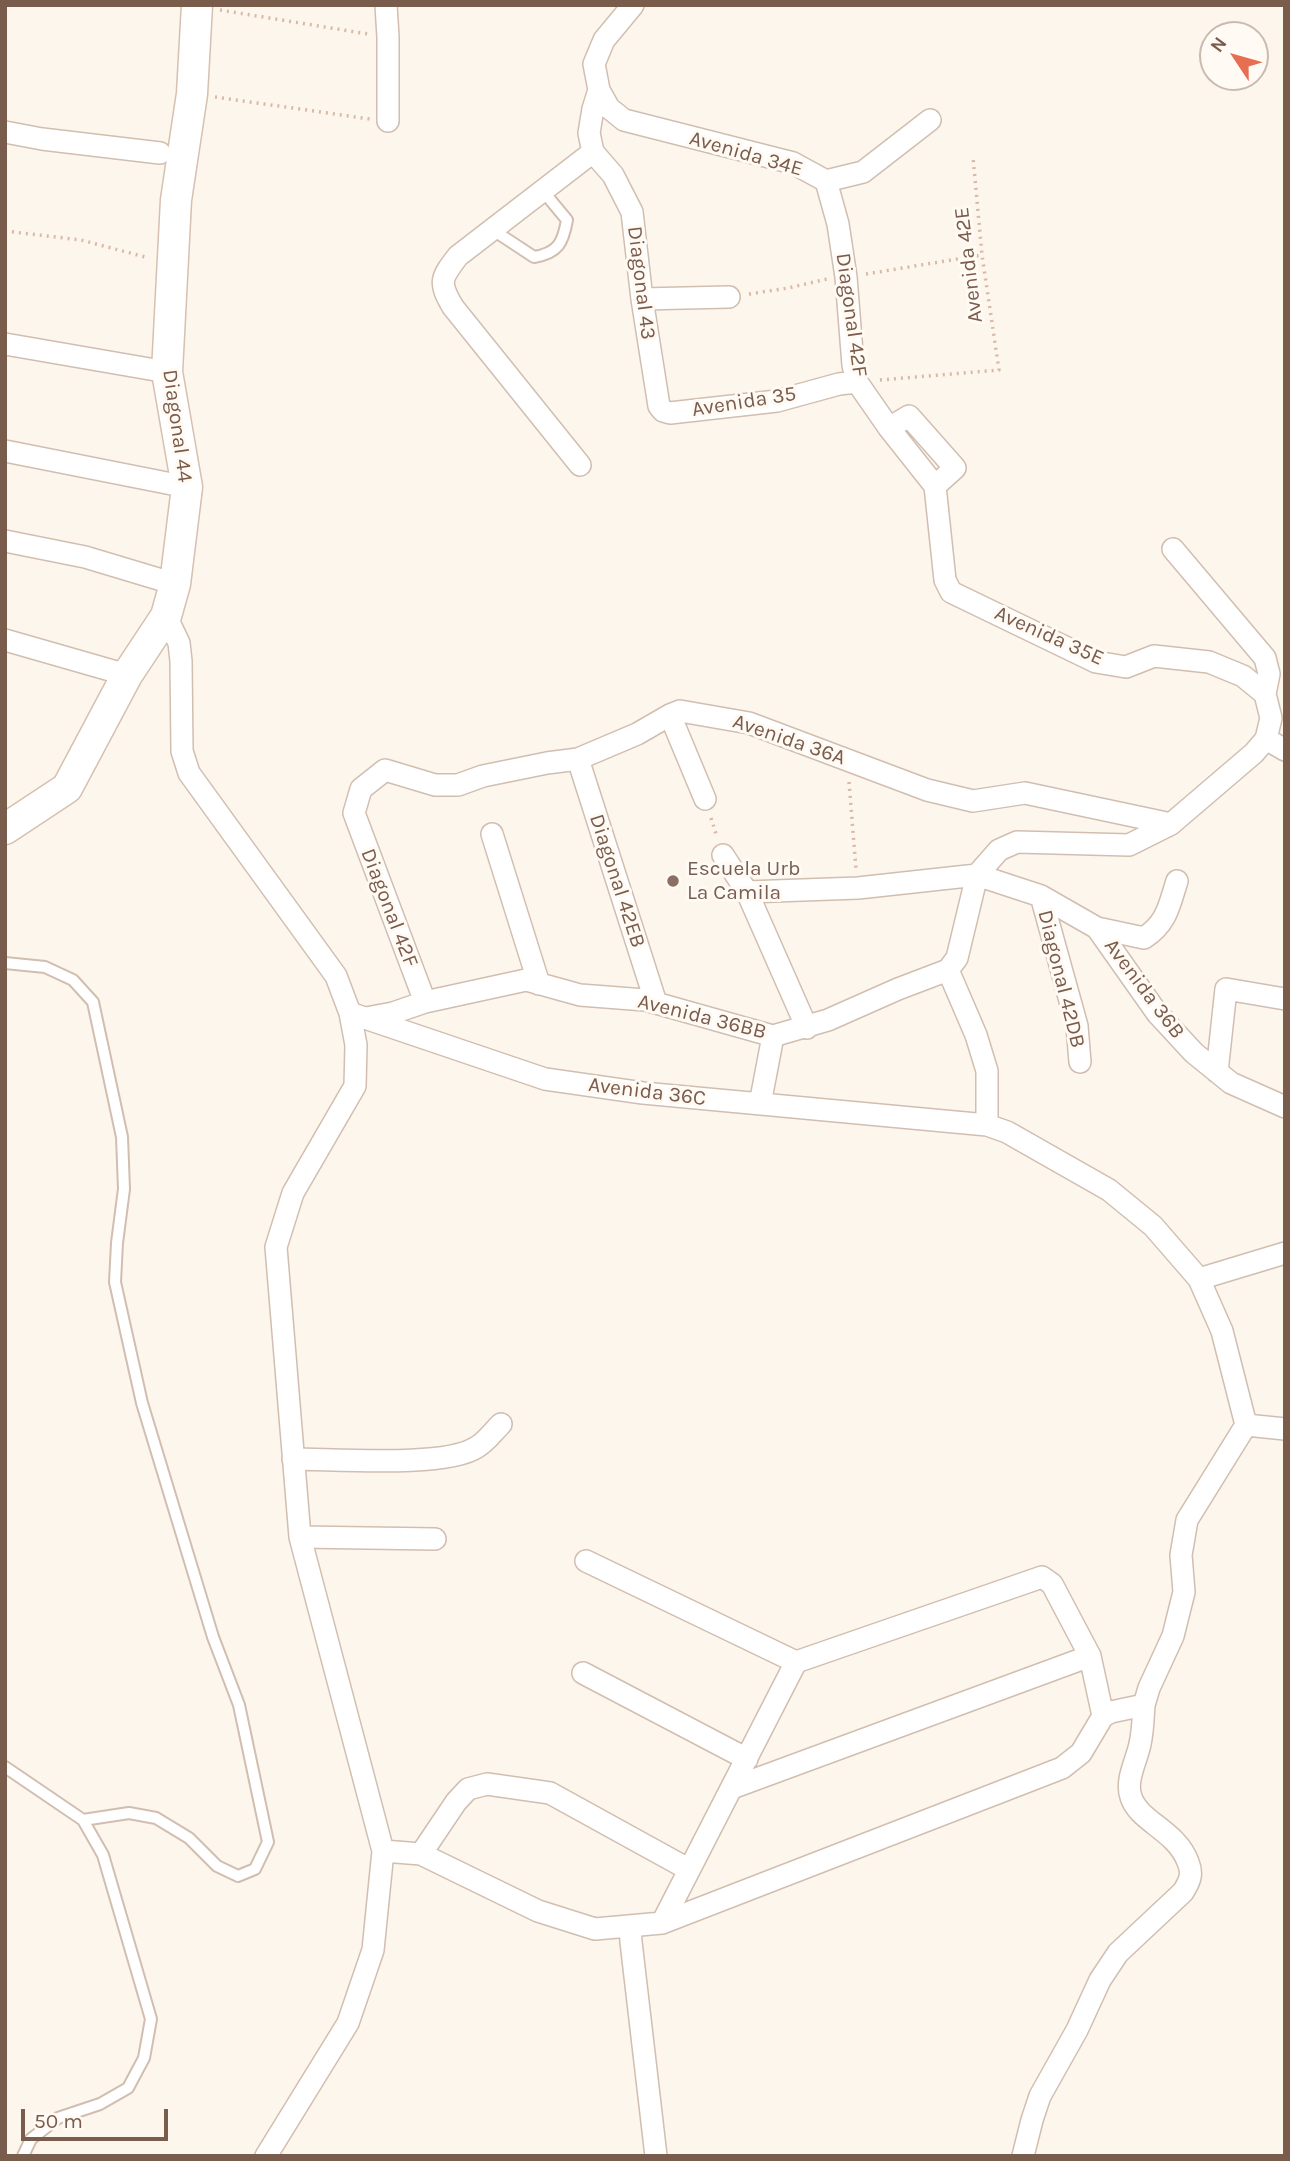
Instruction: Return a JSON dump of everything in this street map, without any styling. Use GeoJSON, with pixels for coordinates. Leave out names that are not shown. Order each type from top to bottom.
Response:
{"type":"FeatureCollection","features":[{"type":"Feature","properties":{"kind":"main road","name":"Diagonal 44"},"geometry":{"type":"LineString","coordinates":[[5,829],[67,788],[127,675],[166,615],[175,584],[187,487],[167,372],[176,200],[192,94],[197,6]]}},
{"type":"Feature","properties":{"kind":"street"},"geometry":{"type":"LineString","coordinates":[[386,5],[387,121]]}},
{"type":"Feature","properties":{"kind":"street"},"geometry":{"type":"LineString","coordinates":[[580,466],[453,307],[443,291],[444,275],[458,256],[593,152],[589,133],[599,90],[594,64],[604,40],[633,5]]}},
{"type":"Feature","properties":{"kind":"street","name":"Avenida 34E"},"geometry":{"type":"LineString","coordinates":[[599,90],[609,107],[624,120],[793,163],[826,181],[863,172],[930,121]]}},
{"type":"Feature","properties":{"kind":"street"},"geometry":{"type":"LineString","coordinates":[[5,132],[160,153]]}},
{"type":"Feature","properties":{"kind":"street","name":"Diagonal 43"},"geometry":{"type":"LineString","coordinates":[[593,152],[613,175],[632,212],[642,299],[659,405]]}},
{"type":"Feature","properties":{"kind":"street","name":"Diagonal 42F"},"geometry":{"type":"LineString","coordinates":[[826,181],[838,224],[857,382],[935,486],[946,580],[951,592]]}},
{"type":"Feature","properties":{"kind":"street"},"geometry":{"type":"LineString","coordinates":[[642,299],[729,297]]}},
{"type":"Feature","properties":{"kind":"street"},"geometry":{"type":"LineString","coordinates":[[5,344],[167,372]]}},
{"type":"Feature","properties":{"kind":"street","name":"Avenida 35"},"geometry":{"type":"LineString","coordinates":[[659,405],[663,411],[670,413],[777,401],[839,383],[857,382]]}},
{"type":"Feature","properties":{"kind":"street"},"geometry":{"type":"LineString","coordinates":[[5,451],[187,487]]}},
{"type":"Feature","properties":{"kind":"street"},"geometry":{"type":"LineString","coordinates":[[5,541],[85,557],[175,584]]}},
{"type":"Feature","properties":{"kind":"street"},"geometry":{"type":"LineString","coordinates":[[987,1125],[987,1071],[976,1035],[948,970],[957,958],[977,875],[999,849],[1017,842],[1129,845],[1171,824],[1254,753],[1266,739],[1271,718],[1265,694],[1269,674],[1265,658],[1173,549]]}},
{"type":"Feature","properties":{"kind":"street","name":"Avenida 35E"},"geometry":{"type":"LineString","coordinates":[[951,592],[1096,662],[1126,667],[1154,656],[1209,662],[1243,676],[1265,694]]}},
{"type":"Feature","properties":{"kind":"street"},"geometry":{"type":"LineString","coordinates":[[166,615],[179,643],[182,751],[189,773],[336,976],[358,1015],[355,1086],[293,1193],[276,1247],[300,1537],[383,1851],[373,1950],[348,2023],[266,2156]]}},
{"type":"Feature","properties":{"kind":"street"},"geometry":{"type":"LineString","coordinates":[[5,640],[127,675]]}},
{"type":"Feature","properties":{"kind":"street","name":"Avenida 36A"},"geometry":{"type":"LineString","coordinates":[[670,715],[680,711],[749,723],[927,790],[973,801],[1025,793],[1171,824]]}},
{"type":"Feature","properties":{"kind":"street"},"geometry":{"type":"LineString","coordinates":[[578,759],[638,734],[670,715],[705,799]]}},
{"type":"Feature","properties":{"kind":"street"},"geometry":{"type":"LineString","coordinates":[[1266,739],[1285,750]]}},
{"type":"Feature","properties":{"kind":"street","name":"Diagonal 42F"},"geometry":{"type":"LineString","coordinates":[[425,1002],[354,813],[361,789],[385,770],[435,785],[458,785],[483,776],[547,762],[578,759]]}},
{"type":"Feature","properties":{"kind":"street","name":"Diagonal 42EB"},"geometry":{"type":"LineString","coordinates":[[578,759],[656,1003]]}},
{"type":"Feature","properties":{"kind":"street"},"geometry":{"type":"LineString","coordinates":[[492,834],[539,984]]}},
{"type":"Feature","properties":{"kind":"street"},"geometry":{"type":"LineString","coordinates":[[723,855],[747,892],[807,1028]]}},
{"type":"Feature","properties":{"kind":"street","name":"Avenida 36B"},"geometry":{"type":"LineString","coordinates":[[747,892],[858,888],[977,875],[1041,896],[1097,928],[1157,1013],[1217,1072],[1231,1083],[1285,1107]]}},
{"type":"Feature","properties":{"kind":"street"},"geometry":{"type":"LineString","coordinates":[[1097,928],[1144,938],[1156,930],[1165,918],[1177,881]]}},
{"type":"Feature","properties":{"kind":"street","name":"Diagonal 42DB"},"geometry":{"type":"LineString","coordinates":[[1041,896],[1077,1027],[1080,1062]]}},
{"type":"Feature","properties":{"kind":"street","name":"Avenida 36BB"},"geometry":{"type":"LineString","coordinates":[[358,1015],[393,1013],[425,1002],[526,980],[580,995],[645,1000],[773,1036],[807,1028],[948,970]]}},
{"type":"Feature","properties":{"kind":"street"},"geometry":{"type":"LineString","coordinates":[[1217,1072],[1226,989],[1285,999]]}},
{"type":"Feature","properties":{"kind":"street","name":"Avenida 36C"},"geometry":{"type":"LineString","coordinates":[[358,1015],[545,1079],[643,1093],[987,1125],[1007,1132],[1109,1190],[1153,1226],[1199,1279],[1222,1331],[1246,1425]]}},
{"type":"Feature","properties":{"kind":"street"},"geometry":{"type":"LineString","coordinates":[[760,1104],[773,1036]]}},
{"type":"Feature","properties":{"kind":"street"},"geometry":{"type":"LineString","coordinates":[[1199,1279],[1285,1253]]}},
{"type":"Feature","properties":{"kind":"street"},"geometry":{"type":"LineString","coordinates":[[293,1459],[429,1460],[455,1456],[477,1448],[501,1424]]}},
{"type":"Feature","properties":{"kind":"street"},"geometry":{"type":"LineString","coordinates":[[1023,2156],[1040,2096],[1077,2030],[1100,1980],[1118,1953],[1183,1892],[1191,1880],[1191,1869],[1184,1852],[1172,1836],[1140,1812],[1130,1796],[1131,1775],[1140,1747],[1144,1705],[1173,1636],[1184,1592],[1181,1555],[1187,1520],[1246,1425],[1285,1429]]}},
{"type":"Feature","properties":{"kind":"street"},"geometry":{"type":"LineString","coordinates":[[300,1537],[435,1539]]}},
{"type":"Feature","properties":{"kind":"street"},"geometry":{"type":"LineString","coordinates":[[586,1561],[796,1661],[1042,1577],[1052,1584],[1090,1656],[1103,1716]]}},
{"type":"Feature","properties":{"kind":"street"},"geometry":{"type":"LineString","coordinates":[[732,1788],[1090,1656]]}},
{"type":"Feature","properties":{"kind":"street"},"geometry":{"type":"LineString","coordinates":[[662,1923],[796,1661]]}},
{"type":"Feature","properties":{"kind":"street"},"geometry":{"type":"LineString","coordinates":[[583,1674],[747,1759]]}},
{"type":"Feature","properties":{"kind":"street"},"geometry":{"type":"LineString","coordinates":[[383,1851],[421,1854],[538,1911],[595,1929],[662,1923],[1062,1768],[1081,1753],[1103,1716],[1144,1705]]}},
{"type":"Feature","properties":{"kind":"street"},"geometry":{"type":"LineString","coordinates":[[421,1854],[456,1802],[468,1789],[487,1784],[550,1793],[688,1869]]}},
{"type":"Feature","properties":{"kind":"street"},"geometry":{"type":"LineString","coordinates":[[630,1926],[656,2156]]}},
{"type":"Feature","properties":{"kind":"lane"},"geometry":{"type":"LineString","coordinates":[[493,230],[534,257],[550,255],[564,239],[567,220],[542,191]]}},
{"type":"Feature","properties":{"kind":"lane"},"geometry":{"type":"LineString","coordinates":[[5,963],[46,967],[73,980],[93,1002],[122,1137],[124,1189],[115,1282],[142,1403],[213,1637],[239,1706],[268,1842],[256,1869],[238,1876],[216,1866],[189,1838],[156,1818],[129,1813],[83,1820]]}},
{"type":"Feature","properties":{"kind":"lane"},"geometry":{"type":"LineString","coordinates":[[5,1767],[83,1820],[103,1855],[150,2019],[144,2059],[128,2088],[100,2104],[58,2118],[31,2140],[23,2156]]}},
{"type":"Feature","properties":{"kind":"path"},"geometry":{"type":"LineString","coordinates":[[197,6],[388,37]]}},
{"type":"Feature","properties":{"kind":"path"},"geometry":{"type":"LineString","coordinates":[[192,94],[387,121]]}},
{"type":"Feature","properties":{"kind":"path","name":"Avenida 42E"},"geometry":{"type":"LineString","coordinates":[[857,382],[999,370],[982,255],[973,156]]}},
{"type":"Feature","properties":{"kind":"path"},"geometry":{"type":"LineString","coordinates":[[5,231],[80,240],[172,264]]}},
{"type":"Feature","properties":{"kind":"path"},"geometry":{"type":"LineString","coordinates":[[847,760],[858,888]]}},
{"type":"Feature","properties":{"kind":"path"},"geometry":{"type":"LineString","coordinates":[[705,799],[723,855]]}},
{"type":"Feature","properties":{"kind":"place","name":"Escuela Urb La Camila"},"geometry":{"type":"Point","coordinates":[673,881]}}]}
